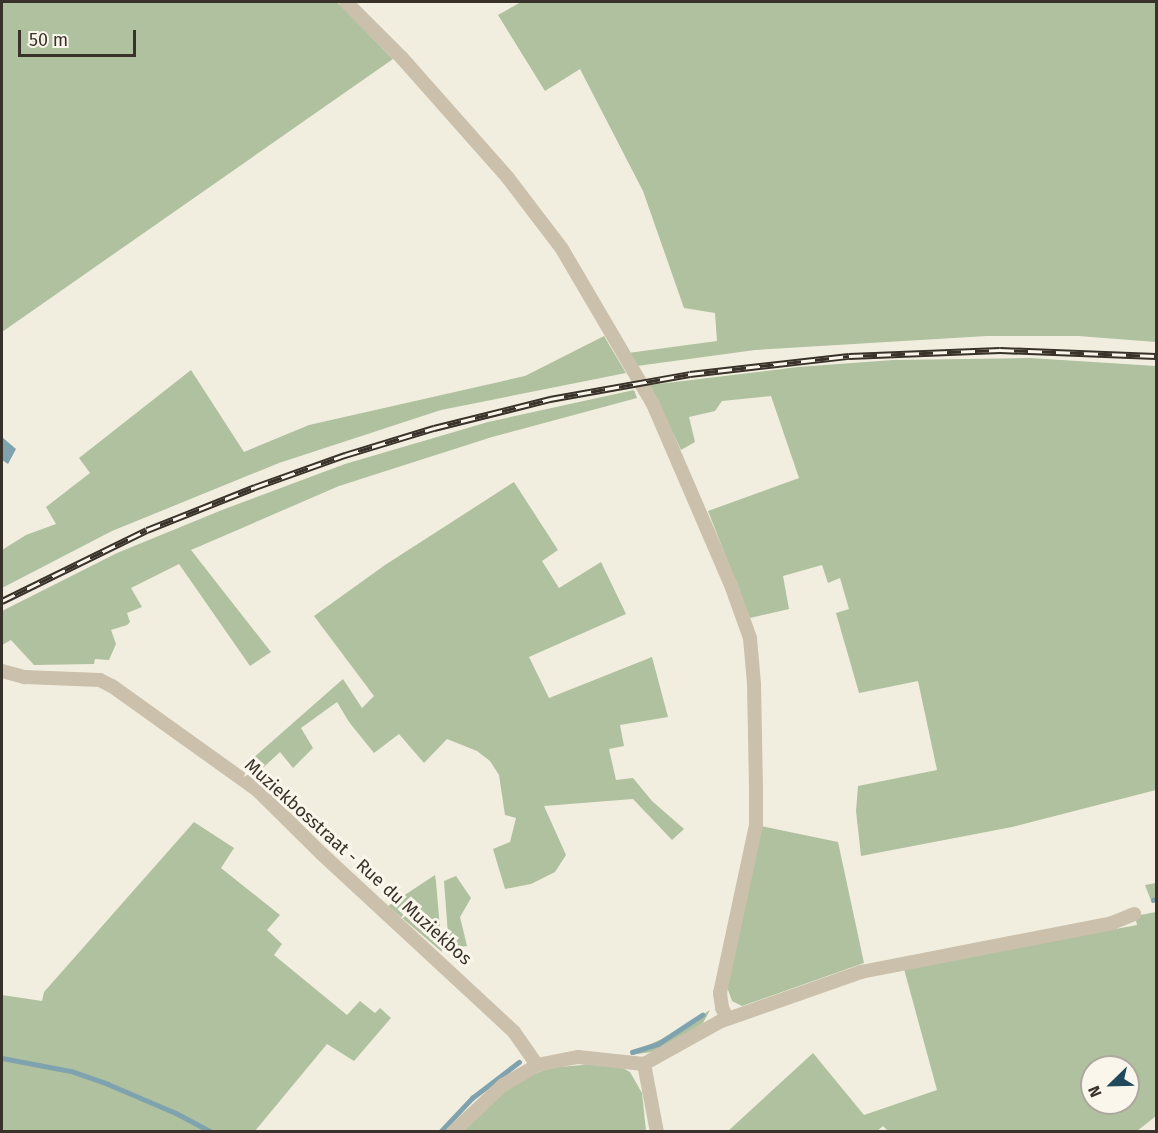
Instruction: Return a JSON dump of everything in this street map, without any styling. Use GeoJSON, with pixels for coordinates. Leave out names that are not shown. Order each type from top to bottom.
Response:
{"type":"FeatureCollection","features":[{"type":"Feature","properties":{"kind":"street"},"geometry":{"type":"LineString","coordinates":[[346,2],[402,58],[508,177],[562,249],[653,404],[731,585],[750,638],[752,656],[756,825],[721,985],[722,1008],[727,1018]]}},
{"type":"Feature","properties":{"kind":"street","name":"Muziekbosstraat - Rue du Muziekbos"},"geometry":{"type":"LineString","coordinates":[[2,671],[25,677],[100,680],[112,686],[256,789],[322,854],[506,1025],[531,1052],[537,1065]]}},
{"type":"Feature","properties":{"kind":"street"},"geometry":{"type":"LineString","coordinates":[[453,1131],[503,1085],[537,1065],[578,1057],[644,1064],[727,1018],[883,966],[1112,923],[1134,914]]}},
{"type":"Feature","properties":{"kind":"street"},"geometry":{"type":"LineString","coordinates":[[644,1064],[657,1131]]}},
{"type":"Feature","properties":{"kind":"green space"},"geometry":{"type":"Polygon","coordinates":[[[2,2],[337,2],[393,59],[2,332],[2,2]]]}},
{"type":"Feature","properties":{"kind":"green space"},"geometry":{"type":"Polygon","coordinates":[[[521,2],[1156,2],[1156,342],[1078,336],[987,336],[755,350],[637,366],[628,353],[717,341],[715,313],[684,308],[643,191],[580,69],[545,91],[498,15],[521,2]]]}},
{"type":"Feature","properties":{"kind":"green space"},"geometry":{"type":"Polygon","coordinates":[[[604,336],[626,373],[441,410],[279,463],[112,531],[2,588],[2,550],[26,535],[56,524],[46,507],[90,473],[79,458],[191,370],[244,452],[309,425],[525,376],[604,336]]]}},
{"type":"Feature","properties":{"kind":"green space"},"geometry":{"type":"Polygon","coordinates":[[[1030,358],[1156,366],[1156,790],[1012,827],[861,856],[856,811],[858,786],[937,770],[918,681],[859,693],[836,613],[849,609],[840,578],[828,583],[822,565],[783,576],[789,609],[750,618],[708,511],[799,478],[771,396],[722,401],[715,411],[689,417],[695,442],[681,450],[650,385],[798,367],[893,360],[1030,358]]]}},
{"type":"Feature","properties":{"kind":"green space"},"geometry":{"type":"Polygon","coordinates":[[[634,390],[637,398],[492,437],[339,486],[191,550],[271,652],[250,666],[179,564],[131,588],[142,607],[127,613],[130,622],[127,625],[111,630],[116,644],[109,660],[95,659],[94,664],[34,665],[11,640],[2,645],[2,611],[117,553],[222,510],[345,464],[488,422],[634,390]]]}},
{"type":"Feature","properties":{"kind":"green space"},"geometry":{"type":"Polygon","coordinates":[[[514,482],[558,550],[542,561],[559,588],[601,562],[626,614],[529,657],[549,698],[652,657],[668,717],[620,725],[624,746],[609,749],[616,780],[633,778],[652,801],[684,829],[672,840],[633,799],[544,806],[566,855],[555,872],[531,884],[505,889],[493,849],[510,842],[516,818],[505,815],[499,775],[490,761],[477,751],[447,739],[424,763],[399,734],[374,753],[349,722],[337,702],[301,728],[313,748],[293,768],[280,752],[252,778],[244,766],[343,679],[362,708],[374,696],[314,616],[385,565],[514,482]]]}},
{"type":"Feature","properties":{"kind":"green space"},"geometry":{"type":"Polygon","coordinates":[[[194,822],[234,848],[221,868],[280,915],[267,930],[282,944],[274,955],[347,1015],[360,1001],[375,1013],[380,1008],[391,1018],[354,1061],[327,1044],[255,1131],[2,1131],[2,995],[42,1001],[44,992],[194,822]]]}},
{"type":"Feature","properties":{"kind":"green space"},"geometry":{"type":"Polygon","coordinates":[[[761,826],[838,842],[864,963],[742,1006],[732,1001],[727,987],[761,826]]]}},
{"type":"Feature","properties":{"kind":"green space"},"geometry":{"type":"Polygon","coordinates":[[[435,875],[436,882],[442,952],[388,906],[435,875]]]}},
{"type":"Feature","properties":{"kind":"green space"},"geometry":{"type":"Polygon","coordinates":[[[456,876],[471,898],[460,917],[467,946],[449,948],[444,881],[456,876]]]}},
{"type":"Feature","properties":{"kind":"green space"},"geometry":{"type":"Polygon","coordinates":[[[1156,883],[1156,902],[1152,903],[1145,885],[1156,883]]]}},
{"type":"Feature","properties":{"kind":"green space"},"geometry":{"type":"Polygon","coordinates":[[[1156,912],[1156,1116],[1137,1131],[889,1132],[883,1126],[876,1132],[727,1132],[813,1053],[864,1115],[937,1090],[904,969],[1137,925],[1135,916],[1156,912]]]}},
{"type":"Feature","properties":{"kind":"green space"},"geometry":{"type":"Polygon","coordinates":[[[710,1010],[703,1023],[692,1030],[652,1052],[631,1055],[632,1052],[671,1035],[710,1010]]]}},
{"type":"Feature","properties":{"kind":"green space"},"geometry":{"type":"Polygon","coordinates":[[[593,1064],[619,1066],[630,1072],[642,1093],[646,1131],[457,1132],[501,1094],[530,1076],[549,1068],[593,1064]]]}},
{"type":"Feature","properties":{"kind":"water"},"geometry":{"type":"Polygon","coordinates":[[[2,437],[16,449],[8,464],[2,460],[2,437]]]}},
{"type":"Feature","properties":{"kind":"waterway"},"geometry":{"type":"LineString","coordinates":[[632,1052],[658,1044],[702,1015]]}},
{"type":"Feature","properties":{"kind":"waterway"},"geometry":{"type":"LineString","coordinates":[[2,1058],[71,1071],[108,1084],[176,1113],[211,1132]]}},
{"type":"Feature","properties":{"kind":"waterway"},"geometry":{"type":"LineString","coordinates":[[440,1132],[472,1098],[519,1062]]}},
{"type":"Feature","properties":{"kind":"railway"},"geometry":{"type":"LineString","coordinates":[[2,601],[147,530],[255,487],[345,455],[434,428],[550,399],[690,374],[849,356],[1000,350],[1156,356]]}}]}
